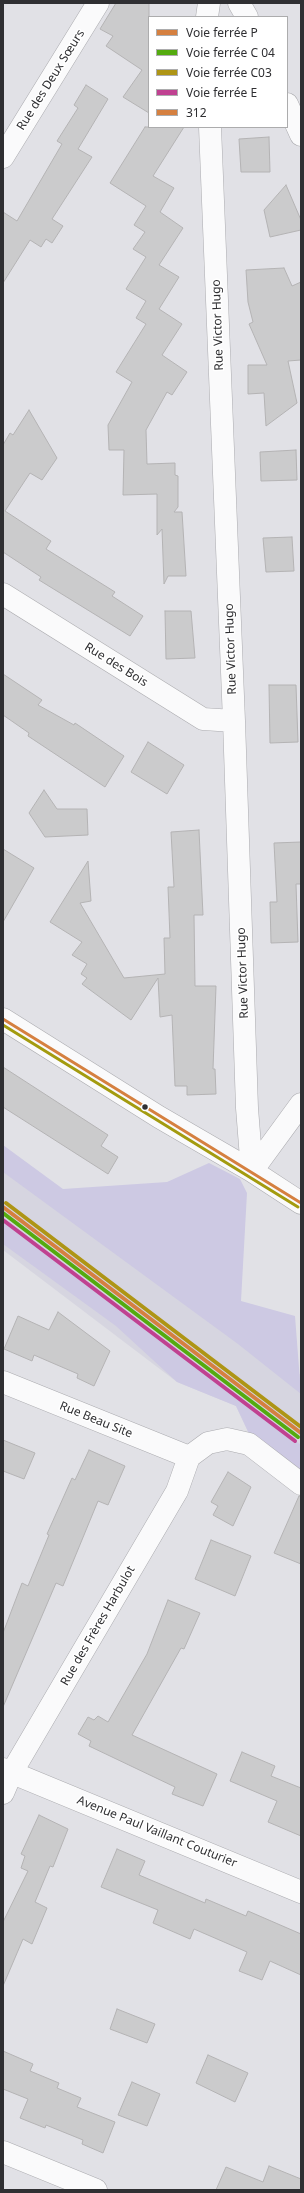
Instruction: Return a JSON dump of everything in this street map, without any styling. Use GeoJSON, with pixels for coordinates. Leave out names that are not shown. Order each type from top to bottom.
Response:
{"type":"FeatureCollection","features":[{"type":"Feature","properties":{"kind":"street","name":"Rue des Deux Sœurs"},"geometry":{"type":"LineString","coordinates":[[3,157],[98,3]]}},
{"type":"Feature","properties":{"kind":"street"},"geometry":{"type":"LineString","coordinates":[[207,16],[209,3]]}},
{"type":"Feature","properties":{"kind":"street"},"geometry":{"type":"LineString","coordinates":[[239,3],[246,16]]}},
{"type":"Feature","properties":{"kind":"street"},"geometry":{"type":"LineString","coordinates":[[288,106],[301,135]]}},
{"type":"Feature","properties":{"kind":"street","name":"Rue Victor Hugo"},"geometry":{"type":"LineString","coordinates":[[210,128],[234,720],[247,1108],[252,1171]]}},
{"type":"Feature","properties":{"kind":"street","name":"Rue des Bois"},"geometry":{"type":"LineString","coordinates":[[3,594],[203,719],[234,720]]}},
{"type":"Feature","properties":{"kind":"street"},"geometry":{"type":"LineString","coordinates":[[3,1019],[159,1117],[252,1171],[301,1203]]}},
{"type":"Feature","properties":{"kind":"street"},"geometry":{"type":"LineString","coordinates":[[252,1171],[301,1104]]}},
{"type":"Feature","properties":{"kind":"street","name":"Rue Beau Site"},"geometry":{"type":"LineString","coordinates":[[3,1382],[189,1457]]}},
{"type":"Feature","properties":{"kind":"street"},"geometry":{"type":"LineString","coordinates":[[189,1457],[208,1443],[227,1439],[249,1444],[301,1484]]}},
{"type":"Feature","properties":{"kind":"street","name":"Rue des Frères Harbulot"},"geometry":{"type":"LineString","coordinates":[[3,1793],[8,1770],[177,1491],[189,1457]]}},
{"type":"Feature","properties":{"kind":"street","name":"Avenue Paul Vaillant Couturier"},"geometry":{"type":"LineString","coordinates":[[8,1770],[301,1892]]}},
{"type":"Feature","properties":{"kind":"street"},"geometry":{"type":"LineString","coordinates":[[3,2152],[96,2190]]}},
{"type":"Feature","properties":{"kind":"shaded area"},"geometry":{"type":"Polygon","coordinates":[[[3,1145],[63,1189],[167,1182],[209,1163],[240,1179],[247,1193],[241,1301],[295,1316],[301,1394],[238,1344],[3,1172],[3,1145]]]}},
{"type":"Feature","properties":{"kind":"shaded area"},"geometry":{"type":"Polygon","coordinates":[[[3,1152],[301,1375],[301,1478],[253,1442],[236,1406],[177,1382],[3,1250],[3,1152]]]}},
{"type":"Feature","properties":{"kind":"shaded area"},"geometry":{"type":"Polygon","coordinates":[[[3,1218],[301,1445],[301,1475],[251,1438],[236,1406],[177,1382],[116,1326],[3,1244],[3,1218]]]}},
{"type":"Feature","properties":{"kind":"building"},"geometry":{"type":"Polygon","coordinates":[[[116,3],[149,3],[148,112],[123,97],[142,70],[106,46],[113,36],[100,29],[116,3]]]}},
{"type":"Feature","properties":{"kind":"building"},"geometry":{"type":"Polygon","coordinates":[[[86,85],[108,99],[78,149],[92,157],[52,219],[63,226],[52,243],[46,239],[41,247],[30,240],[3,283],[3,212],[17,221],[62,144],[57,141],[78,108],[74,105],[86,85]]]}},
{"type":"Feature","properties":{"kind":"building"},"geometry":{"type":"Polygon","coordinates":[[[145,127],[183,128],[153,176],[174,188],[160,212],[183,228],[159,265],[179,277],[159,309],[182,324],[162,355],[187,372],[172,395],[167,392],[146,430],[147,464],[175,463],[175,475],[178,476],[178,507],[174,512],[182,512],[186,576],[168,576],[164,584],[162,529],[157,535],[157,494],[123,495],[124,450],[109,450],[108,425],[132,382],[116,372],[146,324],[136,318],[146,301],[126,289],[146,257],[133,249],[145,232],[134,225],[146,206],[110,183],[145,127]]]}},
{"type":"Feature","properties":{"kind":"building"},"geometry":{"type":"Polygon","coordinates":[[[269,137],[270,172],[241,172],[239,139],[269,137]]]}},
{"type":"Feature","properties":{"kind":"building"},"geometry":{"type":"Polygon","coordinates":[[[286,185],[301,220],[301,230],[270,237],[264,210],[286,185]]]}},
{"type":"Feature","properties":{"kind":"building"},"geometry":{"type":"Polygon","coordinates":[[[284,268],[292,286],[301,282],[301,360],[288,361],[297,403],[266,426],[264,393],[248,394],[248,365],[267,365],[249,324],[253,322],[248,302],[246,270],[284,268]]]}},
{"type":"Feature","properties":{"kind":"building"},"geometry":{"type":"Polygon","coordinates":[[[29,410],[57,458],[42,480],[30,473],[5,511],[51,541],[46,549],[115,592],[112,596],[143,616],[130,636],[39,580],[41,577],[3,552],[3,445],[10,433],[13,435],[29,410]]]}},
{"type":"Feature","properties":{"kind":"building"},"geometry":{"type":"Polygon","coordinates":[[[296,450],[297,480],[261,481],[260,452],[296,450]]]}},
{"type":"Feature","properties":{"kind":"building"},"geometry":{"type":"Polygon","coordinates":[[[292,537],[294,571],[266,572],[263,538],[292,537]]]}},
{"type":"Feature","properties":{"kind":"building"},"geometry":{"type":"Polygon","coordinates":[[[165,611],[191,611],[195,658],[166,659],[165,611]]]}},
{"type":"Feature","properties":{"kind":"building"},"geometry":{"type":"Polygon","coordinates":[[[3,674],[42,700],[38,705],[74,725],[75,723],[124,756],[105,787],[28,736],[29,733],[3,715],[3,674]]]}},
{"type":"Feature","properties":{"kind":"building"},"geometry":{"type":"Polygon","coordinates":[[[269,685],[296,685],[298,742],[270,743],[269,685]]]}},
{"type":"Feature","properties":{"kind":"building"},"geometry":{"type":"Polygon","coordinates":[[[148,742],[184,765],[167,794],[131,772],[148,742]]]}},
{"type":"Feature","properties":{"kind":"building"},"geometry":{"type":"Polygon","coordinates":[[[44,790],[57,809],[87,809],[88,835],[45,837],[29,813],[44,790]]]}},
{"type":"Feature","properties":{"kind":"building"},"geometry":{"type":"Polygon","coordinates":[[[199,830],[203,915],[194,915],[195,986],[216,986],[213,1069],[215,1069],[216,1094],[187,1095],[187,1086],[175,1086],[172,1015],[160,1017],[158,978],[131,1020],[82,984],[87,978],[81,974],[87,964],[72,955],[82,942],[50,922],[88,861],[91,901],[80,903],[124,978],[165,974],[164,938],[170,938],[168,887],[174,887],[171,832],[199,830]]]}},
{"type":"Feature","properties":{"kind":"building"},"geometry":{"type":"Polygon","coordinates":[[[301,842],[301,884],[296,884],[298,942],[271,943],[270,902],[277,902],[274,843],[301,842]]]}},
{"type":"Feature","properties":{"kind":"building"},"geometry":{"type":"Polygon","coordinates":[[[3,849],[34,868],[3,922],[3,849]]]}},
{"type":"Feature","properties":{"kind":"building"},"geometry":{"type":"Polygon","coordinates":[[[3,1067],[108,1135],[101,1146],[118,1157],[108,1174],[3,1107],[3,1067]]]}},
{"type":"Feature","properties":{"kind":"building"},"geometry":{"type":"Polygon","coordinates":[[[58,1312],[110,1351],[94,1386],[77,1378],[78,1374],[34,1355],[32,1361],[4,1349],[18,1316],[49,1330],[58,1312]]]}},
{"type":"Feature","properties":{"kind":"building"},"geometry":{"type":"Polygon","coordinates":[[[3,1440],[35,1453],[24,1479],[3,1471],[3,1440]]]}},
{"type":"Feature","properties":{"kind":"building"},"geometry":{"type":"Polygon","coordinates":[[[89,1450],[125,1466],[108,1505],[98,1501],[63,1586],[56,1583],[3,1707],[3,1633],[22,1583],[28,1586],[49,1535],[47,1534],[72,1478],[75,1480],[89,1450]]]}},
{"type":"Feature","properties":{"kind":"building"},"geometry":{"type":"Polygon","coordinates":[[[228,1472],[251,1487],[233,1526],[213,1515],[218,1506],[211,1502],[228,1472]]]}},
{"type":"Feature","properties":{"kind":"building"},"geometry":{"type":"Polygon","coordinates":[[[299,1496],[301,1496],[301,1564],[274,1553],[299,1496]]]}},
{"type":"Feature","properties":{"kind":"building"},"geometry":{"type":"Polygon","coordinates":[[[211,1540],[251,1556],[235,1596],[195,1579],[211,1540]]]}},
{"type":"Feature","properties":{"kind":"building"},"geometry":{"type":"Polygon","coordinates":[[[168,1600],[200,1613],[184,1649],[181,1648],[132,1735],[217,1774],[203,1806],[172,1794],[175,1787],[89,1746],[91,1741],[78,1734],[88,1717],[94,1720],[98,1716],[108,1722],[147,1654],[168,1600]]]}},
{"type":"Feature","properties":{"kind":"building"},"geometry":{"type":"Polygon","coordinates":[[[242,1752],[275,1766],[271,1776],[301,1788],[301,1836],[268,1822],[277,1801],[230,1781],[242,1752]]]}},
{"type":"Feature","properties":{"kind":"building"},"geometry":{"type":"Polygon","coordinates":[[[39,1815],[68,1829],[53,1867],[50,1866],[35,1902],[47,1908],[32,1944],[23,1939],[3,1986],[3,1922],[28,1871],[21,1868],[25,1856],[21,1854],[39,1815]]]}},
{"type":"Feature","properties":{"kind":"building"},"geometry":{"type":"Polygon","coordinates":[[[117,1849],[145,1861],[139,1875],[205,1903],[206,1899],[246,1916],[248,1911],[301,1934],[301,1975],[270,1961],[262,1980],[239,1971],[247,1952],[194,1929],[190,1939],[153,1923],[158,1910],[101,1887],[117,1849]]]}},
{"type":"Feature","properties":{"kind":"building"},"geometry":{"type":"Polygon","coordinates":[[[117,2009],[155,2024],[147,2043],[110,2029],[117,2009]]]}},
{"type":"Feature","properties":{"kind":"building"},"geometry":{"type":"Polygon","coordinates":[[[3,2051],[33,2064],[30,2071],[59,2083],[57,2088],[81,2098],[77,2107],[115,2122],[103,2153],[82,2144],[83,2140],[46,2125],[45,2128],[20,2118],[28,2099],[3,2089],[3,2051]]]}},
{"type":"Feature","properties":{"kind":"building"},"geometry":{"type":"Polygon","coordinates":[[[208,2055],[248,2073],[235,2102],[196,2083],[208,2055]]]}},
{"type":"Feature","properties":{"kind":"building"},"geometry":{"type":"Polygon","coordinates":[[[132,2082],[160,2094],[147,2126],[118,2115],[132,2082]]]}},
{"type":"Feature","properties":{"kind":"building"},"geometry":{"type":"Polygon","coordinates":[[[269,2166],[301,2179],[301,2190],[216,2190],[226,2167],[263,2182],[269,2166]]]}},
{"type":"Feature","properties":{"kind":"rail line","name":"C03"},"geometry":{"type":"LineString","coordinates":[[6,1203],[301,1427]]}},
{"type":"Feature","properties":{"kind":"rail line","name":"P"},"geometry":{"type":"LineString","coordinates":[[3,1207],[301,1433]]}},
{"type":"Feature","properties":{"kind":"rail line","name":"E"},"geometry":{"type":"LineString","coordinates":[[3,1220],[295,1441]]}},
{"type":"Feature","properties":{"kind":"transit line","name":"312"},"geometry":{"type":"LineString","coordinates":[[3,1019],[301,1203]]}},
{"type":"Feature","properties":{"kind":"transit line"},"geometry":{"type":"LineString","coordinates":[[3,1025],[298,1207]]}},
{"type":"Feature","properties":{"kind":"transit line"},"geometry":{"type":"LineString","coordinates":[[3,1213],[298,1437]]}}]}
